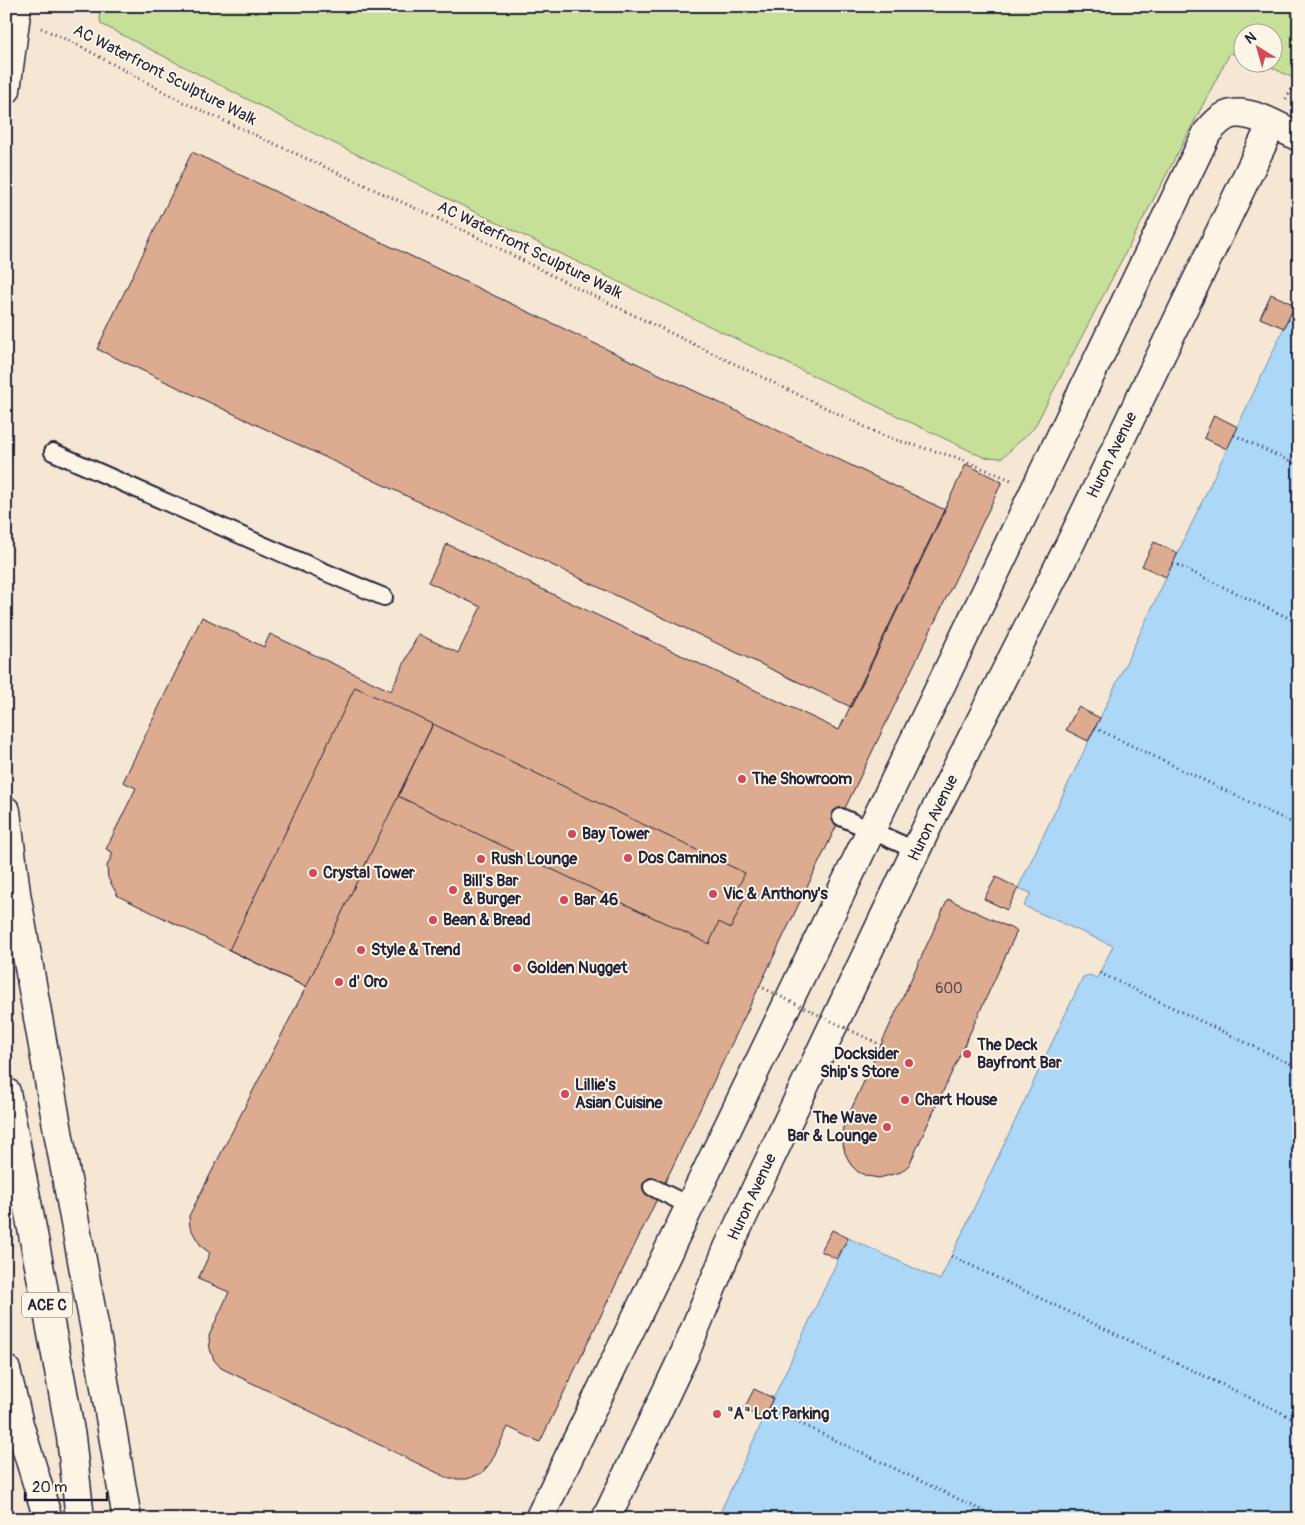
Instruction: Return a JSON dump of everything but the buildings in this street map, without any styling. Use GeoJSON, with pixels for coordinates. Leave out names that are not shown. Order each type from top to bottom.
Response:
{"type":"FeatureCollection","features":[{"type":"Feature","properties":{"kind":"street"},"geometry":{"type":"LineString","coordinates":[[6,90],[17,6]]}},
{"type":"Feature","properties":{"kind":"street"},"geometry":{"type":"LineString","coordinates":[[539,1519],[1207,133],[1218,120],[1232,114],[1248,115],[1299,137]]}},
{"type":"Feature","properties":{"kind":"street","name":"Huron Avenue"},"geometry":{"type":"LineString","coordinates":[[606,1519],[685,1353],[728,1248],[926,829],[1070,544],[1272,124]]}},
{"type":"Feature","properties":{"kind":"street"},"geometry":{"type":"LineString","coordinates":[[6,811],[16,893],[60,1147],[99,1351],[127,1519]]}},
{"type":"Feature","properties":{"kind":"street","name":"ACE C"},"geometry":{"type":"LineString","coordinates":[[6,1092],[63,1390],[80,1519]]}},
{"type":"Feature","properties":{"kind":"street"},"geometry":{"type":"LineString","coordinates":[[6,1370],[19,1424],[48,1519]]}},
{"type":"Feature","properties":{"kind":"lane"},"geometry":{"type":"LineString","coordinates":[[53,452],[384,598]]}},
{"type":"Feature","properties":{"kind":"lane"},"geometry":{"type":"LineString","coordinates":[[841,816],[917,851]]}},
{"type":"Feature","properties":{"kind":"lane"},"geometry":{"type":"LineString","coordinates":[[652,1188],[690,1206]]}},
{"type":"Feature","properties":{"kind":"path","name":"AC Waterfront Sculpture Walk"},"geometry":{"type":"LineString","coordinates":[[39,26],[183,102],[467,232],[558,279],[886,437],[955,457],[1034,491]]}},
{"type":"Feature","properties":{"kind":"path"},"geometry":{"type":"LineString","coordinates":[[1288,320],[1299,325]]}},
{"type":"Feature","properties":{"kind":"path"},"geometry":{"type":"LineString","coordinates":[[1234,435],[1299,466]]}},
{"type":"Feature","properties":{"kind":"path"},"geometry":{"type":"LineString","coordinates":[[1173,563],[1299,623]]}},
{"type":"Feature","properties":{"kind":"path"},"geometry":{"type":"LineString","coordinates":[[1095,728],[1299,826]]}},
{"type":"Feature","properties":{"kind":"path"},"geometry":{"type":"LineString","coordinates":[[1100,973],[1299,1068]]}},
{"type":"Feature","properties":{"kind":"path"},"geometry":{"type":"LineString","coordinates":[[759,986],[881,1045]]}},
{"type":"Feature","properties":{"kind":"path"},"geometry":{"type":"LineString","coordinates":[[952,1256],[1299,1421]]}},
{"type":"Feature","properties":{"kind":"path"},"geometry":{"type":"LineString","coordinates":[[768,1408],[1000,1519]]}},
{"type":"Feature","properties":{"kind":"green space"},"geometry":{"type":"Polygon","coordinates":[[[98,6],[1299,6],[1299,81],[1281,72],[1282,22],[1232,22],[1232,54],[1230,53],[1034,428],[1002,458],[983,457],[703,323],[309,131],[101,24],[98,6]]]}},
{"type":"Feature","properties":{"kind":"water"},"geometry":{"type":"Polygon","coordinates":[[[1292,311],[1299,315],[1299,1519],[717,1519],[848,1238],[940,1280],[1083,977],[1090,975],[1097,978],[1113,946],[1024,906],[1031,893],[1018,888],[1292,311]]]}},
{"type":"Feature","properties":{"kind":"place","name":"The Showroom"},"geometry":{"type":"Point","coordinates":[742,779]}},
{"type":"Feature","properties":{"kind":"place","name":"Bay Tower"},"geometry":{"type":"Point","coordinates":[572,834]}},
{"type":"Feature","properties":{"kind":"place","name":"Dos Caminos"},"geometry":{"type":"Point","coordinates":[628,858]}},
{"type":"Feature","properties":{"kind":"place","name":"Rush Lounge"},"geometry":{"type":"Point","coordinates":[481,859]}},
{"type":"Feature","properties":{"kind":"place","name":"Crystal Tower"},"geometry":{"type":"Point","coordinates":[313,873]}},
{"type":"Feature","properties":{"kind":"place","name":"Bill's Bar & Burger"},"geometry":{"type":"Point","coordinates":[453,890]}},
{"type":"Feature","properties":{"kind":"place","name":"Vic & Anthony's"},"geometry":{"type":"Point","coordinates":[713,894]}},
{"type":"Feature","properties":{"kind":"place","name":"Bar 46"},"geometry":{"type":"Point","coordinates":[564,900]}},
{"type":"Feature","properties":{"kind":"place","name":"Bean & Bread"},"geometry":{"type":"Point","coordinates":[433,920]}},
{"type":"Feature","properties":{"kind":"place","name":"Style & Trend"},"geometry":{"type":"Point","coordinates":[361,950]}},
{"type":"Feature","properties":{"kind":"place","name":"Golden Nugget"},"geometry":{"type":"Point","coordinates":[517,968]}},
{"type":"Feature","properties":{"kind":"place","name":"d' Oro"},"geometry":{"type":"Point","coordinates":[339,982]}},
{"type":"Feature","properties":{"kind":"place","name":"The Deck Bayfront Bar"},"geometry":{"type":"Point","coordinates":[967,1054]}},
{"type":"Feature","properties":{"kind":"place","name":"Docksider Ship's Store"},"geometry":{"type":"Point","coordinates":[909,1063]}},
{"type":"Feature","properties":{"kind":"place","name":"Lillie's Asian Cuisine"},"geometry":{"type":"Point","coordinates":[565,1094]}},
{"type":"Feature","properties":{"kind":"place","name":"Chart House"},"geometry":{"type":"Point","coordinates":[905,1100]}},
{"type":"Feature","properties":{"kind":"place","name":"The Wave Bar & Lounge"},"geometry":{"type":"Point","coordinates":[887,1127]}},
{"type":"Feature","properties":{"kind":"place","name":"\"A\" Lot Parking"},"geometry":{"type":"Point","coordinates":[717,1414]}}]}
